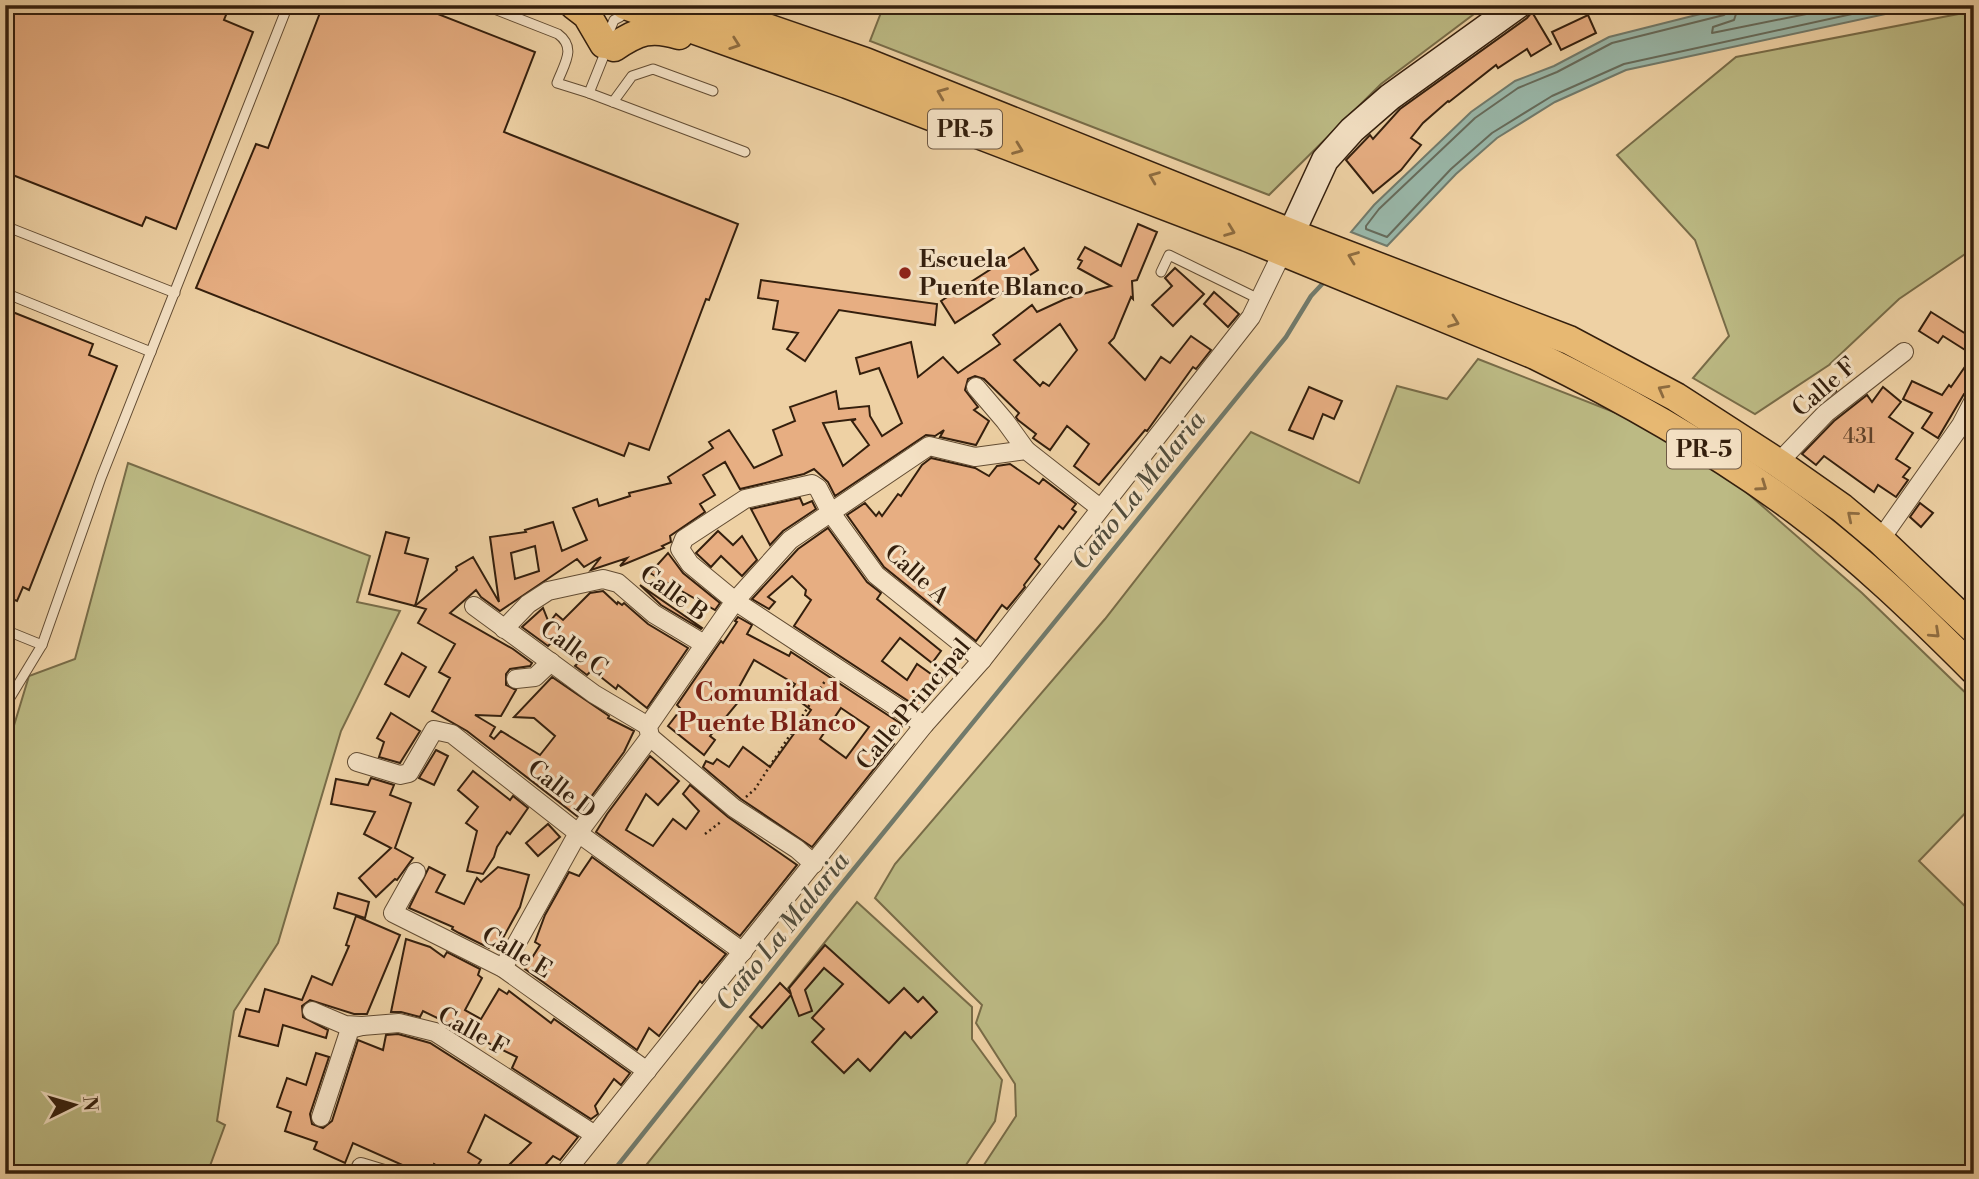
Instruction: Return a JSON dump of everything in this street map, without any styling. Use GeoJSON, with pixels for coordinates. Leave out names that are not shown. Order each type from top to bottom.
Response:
{"type":"FeatureCollection","features":[{"type":"Feature","properties":{"kind":"main road"},"geometry":{"type":"LineString","coordinates":[[574,5],[587,15],[608,46],[649,30],[660,29],[688,37],[701,19]]}},
{"type":"Feature","properties":{"kind":"main road","name":"PR-5"},"geometry":{"type":"LineString","coordinates":[[624,8],[701,19],[865,62],[1296,246],[1394,285],[1569,340],[1676,397],[1842,508],[1974,629]]}},
{"type":"Feature","properties":{"kind":"main road","name":"PR-5"},"geometry":{"type":"LineString","coordinates":[[1394,285],[1560,367],[1726,462],[1797,510],[1857,559],[1974,670]]}},
{"type":"Feature","properties":{"kind":"street"},"geometry":{"type":"LineString","coordinates":[[1296,246],[1325,160],[1352,130],[1390,97],[1518,5]]}},
{"type":"Feature","properties":{"kind":"street","name":"Calle Principal"},"geometry":{"type":"LineString","coordinates":[[564,1174],[924,725],[982,660],[1251,317],[1259,299],[1296,246]]}},
{"type":"Feature","properties":{"kind":"street","name":"Calle F"},"geometry":{"type":"LineString","coordinates":[[1778,463],[1826,413],[1905,352]]}},
{"type":"Feature","properties":{"kind":"street"},"geometry":{"type":"LineString","coordinates":[[976,387],[1026,450],[1100,508]]}},
{"type":"Feature","properties":{"kind":"street"},"geometry":{"type":"LineString","coordinates":[[1880,540],[1961,425],[1974,400]]}},
{"type":"Feature","properties":{"kind":"street"},"geometry":{"type":"LineString","coordinates":[[503,968],[578,833],[649,732],[704,644],[735,601],[790,540],[929,446],[975,457],[1026,450]]}},
{"type":"Feature","properties":{"kind":"street","name":"Calle A"},"geometry":{"type":"LineString","coordinates":[[735,601],[690,564],[680,549],[684,538],[745,499],[812,484],[818,488],[831,513],[876,575],[982,660]]}},
{"type":"Feature","properties":{"kind":"street","name":"Calle B"},"geometry":{"type":"LineString","coordinates":[[505,629],[528,604],[548,592],[603,579],[618,583],[654,614],[704,644]]}},
{"type":"Feature","properties":{"kind":"street","name":"Calle B"},"geometry":{"type":"LineString","coordinates":[[735,601],[924,725]]}},
{"type":"Feature","properties":{"kind":"street","name":"Calle C"},"geometry":{"type":"LineString","coordinates":[[474,606],[649,732],[734,808],[797,849],[814,864]]}},
{"type":"Feature","properties":{"kind":"street"},"geometry":{"type":"LineString","coordinates":[[516,679],[535,677],[551,662]]}},
{"type":"Feature","properties":{"kind":"street","name":"Calle D"},"geometry":{"type":"LineString","coordinates":[[357,762],[400,775],[409,773],[434,730],[452,734],[578,833],[743,952]]}},
{"type":"Feature","properties":{"kind":"street","name":"Calle E"},"geometry":{"type":"LineString","coordinates":[[416,872],[393,913],[503,968],[647,1071]]}},
{"type":"Feature","properties":{"kind":"street","name":"Calle F"},"geometry":{"type":"LineString","coordinates":[[312,1011],[345,1025],[362,1027],[399,1023],[435,1032],[596,1135]]}},
{"type":"Feature","properties":{"kind":"street"},"geometry":{"type":"LineString","coordinates":[[320,1117],[350,1029],[362,1027]]}},
{"type":"Feature","properties":{"kind":"street"},"geometry":{"type":"LineString","coordinates":[[362,1167],[384,1174]]}},
{"type":"Feature","properties":{"kind":"lane"},"geometry":{"type":"LineString","coordinates":[[5,706],[42,645],[101,478],[288,5]]}},
{"type":"Feature","properties":{"kind":"lane"},"geometry":{"type":"LineString","coordinates":[[484,5],[558,34],[567,41],[569,48],[557,83],[745,152]]}},
{"type":"Feature","properties":{"kind":"lane"},"geometry":{"type":"LineString","coordinates":[[589,93],[608,46],[614,20],[624,8]]}},
{"type":"Feature","properties":{"kind":"lane"},"geometry":{"type":"LineString","coordinates":[[613,102],[632,76],[653,69],[713,91]]}},
{"type":"Feature","properties":{"kind":"lane"},"geometry":{"type":"LineString","coordinates":[[5,226],[175,293]]}},
{"type":"Feature","properties":{"kind":"lane"},"geometry":{"type":"LineString","coordinates":[[1161,272],[1169,256],[1259,299]]}},
{"type":"Feature","properties":{"kind":"lane"},"geometry":{"type":"LineString","coordinates":[[5,293],[151,352]]}},
{"type":"Feature","properties":{"kind":"lane"},"geometry":{"type":"LineString","coordinates":[[5,630],[42,645]]}},
{"type":"Feature","properties":{"kind":"path"},"geometry":{"type":"LineString","coordinates":[[705,834],[755,789],[835,667]]}},
{"type":"Feature","properties":{"kind":"shaded area"},"geometry":{"type":"Polygon","coordinates":[[[884,5],[1486,5],[1381,84],[1269,195],[870,41],[884,5]]]}},
{"type":"Feature","properties":{"kind":"shaded area"},"geometry":{"type":"Polygon","coordinates":[[[1974,11],[1974,248],[1899,299],[1829,365],[1755,414],[1693,378],[1729,336],[1695,240],[1617,155],[1736,57],[1974,11]]]}},
{"type":"Feature","properties":{"kind":"shaded area"},"geometry":{"type":"Polygon","coordinates":[[[1478,359],[1642,423],[1729,477],[1862,593],[1974,701],[1974,804],[1919,861],[1974,915],[1974,1174],[978,1174],[1016,1116],[1015,1084],[976,1023],[982,1005],[875,898],[895,864],[1105,619],[1251,432],[1359,483],[1397,386],[1447,399],[1478,359]]]}},
{"type":"Feature","properties":{"kind":"shaded area"},"geometry":{"type":"Polygon","coordinates":[[[128,463],[370,556],[357,602],[400,611],[341,731],[278,943],[234,1011],[217,1121],[225,1125],[207,1174],[5,1174],[5,755],[29,676],[75,659],[128,463]]]}},
{"type":"Feature","properties":{"kind":"shaded area"},"geometry":{"type":"Polygon","coordinates":[[[857,902],[972,1007],[972,1039],[1002,1080],[995,1121],[960,1174],[639,1174],[857,902]]]}},
{"type":"Feature","properties":{"kind":"water"},"geometry":{"type":"Polygon","coordinates":[[[1736,5],[1927,5],[1626,70],[1555,102],[1497,138],[1456,174],[1387,246],[1351,232],[1374,205],[1471,112],[1515,81],[1554,66],[1609,37],[1736,5]]]}},
{"type":"Feature","properties":{"kind":"building"},"geometry":{"type":"Polygon","coordinates":[[[5,5],[230,5],[224,20],[253,32],[176,229],[146,217],[142,226],[5,172],[5,5]]]}},
{"type":"Feature","properties":{"kind":"building"},"geometry":{"type":"Polygon","coordinates":[[[323,5],[415,5],[535,52],[504,132],[738,224],[709,300],[706,299],[649,450],[629,443],[624,456],[196,288],[256,144],[268,148],[323,5]]]}},
{"type":"Feature","properties":{"kind":"building"},"geometry":{"type":"Polygon","coordinates":[[[1532,12],[1551,44],[1531,56],[1527,49],[1498,68],[1496,65],[1448,101],[1423,123],[1411,138],[1421,145],[1401,170],[1373,193],[1346,160],[1370,135],[1373,139],[1400,109],[1532,12]]]}},
{"type":"Feature","properties":{"kind":"building"},"geometry":{"type":"Polygon","coordinates":[[[1588,15],[1596,33],[1561,50],[1552,32],[1588,15]]]}},
{"type":"Feature","properties":{"kind":"building"},"geometry":{"type":"Polygon","coordinates":[[[1138,224],[1157,232],[1137,280],[1132,281],[1133,299],[1131,297],[1114,338],[1109,343],[1145,380],[1161,357],[1170,363],[1191,336],[1211,350],[1196,369],[1193,367],[1147,431],[1145,430],[1099,485],[1074,466],[1089,444],[1067,426],[1050,450],[1033,438],[1036,434],[1016,417],[1019,413],[984,379],[975,376],[968,379],[965,390],[978,407],[974,410],[989,421],[976,445],[940,437],[944,430],[935,436],[926,435],[835,496],[828,482],[814,469],[804,474],[740,489],[725,462],[703,475],[715,495],[700,504],[705,512],[670,536],[671,542],[662,546],[664,548],[620,566],[627,558],[591,570],[601,557],[584,567],[577,559],[500,611],[476,590],[450,613],[532,663],[530,666],[510,669],[506,674],[506,685],[516,690],[501,716],[475,715],[495,727],[490,736],[494,739],[501,731],[540,755],[555,736],[534,718],[514,717],[552,677],[609,716],[608,718],[634,731],[624,752],[577,816],[467,731],[432,711],[450,678],[439,672],[455,644],[418,623],[426,609],[415,606],[457,570],[456,567],[473,557],[499,602],[490,537],[526,532],[525,530],[553,522],[562,551],[587,540],[573,508],[597,499],[599,506],[630,496],[629,493],[671,483],[668,477],[713,448],[709,442],[729,430],[754,468],[782,455],[773,430],[795,421],[790,407],[836,391],[839,409],[869,406],[870,416],[882,436],[902,423],[879,368],[860,374],[856,358],[911,342],[918,377],[943,357],[958,373],[1000,344],[993,335],[1032,305],[1037,312],[1065,299],[1111,286],[1078,268],[1082,261],[1078,259],[1085,247],[1121,266],[1138,224]],[[1060,324],[1014,360],[1040,386],[1043,382],[1049,386],[1077,350],[1060,324]],[[856,419],[823,423],[843,466],[869,445],[852,421],[856,419]],[[535,546],[511,553],[515,579],[539,571],[535,546]]]}},
{"type":"Feature","properties":{"kind":"building"},"geometry":{"type":"Polygon","coordinates":[[[1024,248],[1038,270],[955,323],[941,301],[1024,248]]]}},
{"type":"Feature","properties":{"kind":"building"},"geometry":{"type":"Polygon","coordinates":[[[1175,268],[1204,294],[1173,326],[1152,305],[1172,286],[1165,278],[1175,268]]]}},
{"type":"Feature","properties":{"kind":"building"},"geometry":{"type":"Polygon","coordinates":[[[761,280],[937,304],[935,325],[839,310],[805,361],[787,349],[798,333],[773,329],[778,301],[758,298],[761,280]]]}},
{"type":"Feature","properties":{"kind":"building"},"geometry":{"type":"Polygon","coordinates":[[[1214,292],[1239,314],[1228,327],[1204,304],[1214,292]]]}},
{"type":"Feature","properties":{"kind":"building"},"geometry":{"type":"Polygon","coordinates":[[[5,309],[93,344],[89,355],[117,366],[29,590],[23,587],[17,601],[5,596],[5,309]]]}},
{"type":"Feature","properties":{"kind":"building"},"geometry":{"type":"Polygon","coordinates":[[[1931,312],[1974,339],[1974,389],[1964,394],[1938,438],[1922,428],[1932,413],[1903,399],[1912,381],[1942,395],[1949,385],[1951,387],[1973,355],[1943,336],[1938,343],[1919,331],[1931,312]]]}},
{"type":"Feature","properties":{"kind":"building"},"geometry":{"type":"Polygon","coordinates":[[[1828,380],[1836,391],[1825,399],[1817,388],[1828,380]]]}},
{"type":"Feature","properties":{"kind":"building"},"geometry":{"type":"Polygon","coordinates":[[[1309,387],[1342,401],[1334,419],[1323,414],[1313,439],[1289,430],[1309,387]]]}},
{"type":"Feature","properties":{"kind":"building"},"geometry":{"type":"Polygon","coordinates":[[[1883,387],[1901,402],[1889,417],[1913,433],[1896,459],[1910,468],[1903,477],[1908,480],[1896,497],[1878,485],[1874,492],[1824,456],[1816,465],[1802,454],[1834,421],[1867,395],[1872,402],[1883,387]]]}},
{"type":"Feature","properties":{"kind":"building"},"geometry":{"type":"Polygon","coordinates":[[[931,458],[975,468],[989,476],[997,466],[1010,464],[1039,484],[1043,479],[1076,504],[1072,509],[1076,512],[1063,529],[1059,526],[1035,559],[1040,564],[1025,587],[1007,609],[1002,605],[976,641],[884,567],[847,515],[865,503],[876,516],[879,512],[882,516],[898,494],[901,496],[922,465],[931,458]]]}},
{"type":"Feature","properties":{"kind":"building"},"geometry":{"type":"Polygon","coordinates":[[[800,498],[803,505],[812,501],[816,509],[783,531],[770,545],[751,509],[800,498]]]}},
{"type":"Feature","properties":{"kind":"building"},"geometry":{"type":"Polygon","coordinates":[[[1920,503],[1933,513],[1921,527],[1910,517],[1920,503]]]}},
{"type":"Feature","properties":{"kind":"building"},"geometry":{"type":"Polygon","coordinates":[[[828,528],[867,582],[881,593],[877,599],[941,651],[932,663],[900,638],[882,661],[907,680],[917,664],[938,679],[919,708],[794,626],[811,600],[805,595],[806,590],[792,576],[768,597],[775,602],[769,609],[752,599],[798,549],[828,528]]]}},
{"type":"Feature","properties":{"kind":"building"},"geometry":{"type":"Polygon","coordinates":[[[718,531],[733,545],[742,536],[757,560],[742,576],[721,556],[711,567],[696,553],[718,531]]]}},
{"type":"Feature","properties":{"kind":"building"},"geometry":{"type":"Polygon","coordinates":[[[386,532],[409,538],[405,553],[428,559],[415,606],[369,594],[386,532]]]}},
{"type":"Feature","properties":{"kind":"building"},"geometry":{"type":"Polygon","coordinates":[[[668,553],[683,573],[720,603],[715,610],[650,573],[668,553]]]}},
{"type":"Feature","properties":{"kind":"building"},"geometry":{"type":"Polygon","coordinates":[[[640,585],[702,628],[661,605],[640,585]]]}},
{"type":"Feature","properties":{"kind":"building"},"geometry":{"type":"Polygon","coordinates":[[[603,591],[617,604],[624,603],[648,624],[688,648],[647,708],[618,685],[616,689],[592,670],[587,675],[575,666],[579,662],[554,640],[548,646],[522,627],[543,608],[549,623],[556,614],[563,620],[590,593],[603,591]]]}},
{"type":"Feature","properties":{"kind":"building"},"geometry":{"type":"Polygon","coordinates":[[[738,617],[752,625],[747,634],[789,656],[791,652],[903,725],[891,742],[894,744],[812,847],[741,799],[703,767],[706,761],[713,764],[717,759],[729,767],[743,747],[770,767],[811,710],[789,693],[795,684],[754,660],[738,689],[745,694],[710,736],[715,740],[704,755],[668,726],[681,709],[677,705],[721,641],[723,643],[737,622],[735,621],[738,617]],[[841,708],[820,739],[846,758],[869,727],[841,708]]]}},
{"type":"Feature","properties":{"kind":"building"},"geometry":{"type":"Polygon","coordinates":[[[402,653],[426,667],[409,697],[385,684],[402,653]]]}},
{"type":"Feature","properties":{"kind":"building"},"geometry":{"type":"Polygon","coordinates":[[[391,713],[420,731],[400,763],[379,757],[384,742],[377,738],[391,713]]]}},
{"type":"Feature","properties":{"kind":"building"},"geometry":{"type":"Polygon","coordinates":[[[436,750],[448,756],[434,785],[419,778],[436,750]]]}},
{"type":"Feature","properties":{"kind":"building"},"geometry":{"type":"Polygon","coordinates":[[[650,756],[679,781],[658,805],[646,794],[626,830],[653,846],[673,819],[686,829],[699,811],[683,794],[690,785],[728,817],[797,865],[740,936],[596,832],[650,756]]]}},
{"type":"Feature","properties":{"kind":"building"},"geometry":{"type":"Polygon","coordinates":[[[473,771],[510,800],[513,796],[528,808],[510,834],[507,832],[483,874],[467,871],[477,831],[466,823],[478,807],[458,790],[473,771]]]}},
{"type":"Feature","properties":{"kind":"building"},"geometry":{"type":"Polygon","coordinates":[[[371,778],[394,785],[390,795],[411,803],[395,848],[413,858],[397,880],[376,897],[359,878],[391,848],[364,834],[375,812],[331,804],[336,779],[368,785],[371,778]]]}},
{"type":"Feature","properties":{"kind":"building"},"geometry":{"type":"Polygon","coordinates":[[[548,824],[560,837],[538,856],[526,843],[548,824]]]}},
{"type":"Feature","properties":{"kind":"building"},"geometry":{"type":"Polygon","coordinates":[[[592,857],[726,954],[702,983],[700,981],[659,1036],[649,1028],[637,1050],[525,969],[540,945],[535,942],[545,915],[569,872],[579,876],[592,857]]]}},
{"type":"Feature","properties":{"kind":"building"},"geometry":{"type":"Polygon","coordinates":[[[429,867],[445,875],[436,892],[464,904],[477,878],[481,882],[498,867],[529,875],[520,907],[497,949],[490,946],[489,948],[452,929],[453,927],[409,908],[429,867]]]}},
{"type":"Feature","properties":{"kind":"building"},"geometry":{"type":"Polygon","coordinates":[[[338,893],[369,902],[365,918],[334,908],[338,893]]]}},
{"type":"Feature","properties":{"kind":"building"},"geometry":{"type":"Polygon","coordinates":[[[356,916],[400,935],[367,1014],[354,1014],[310,1000],[302,1006],[303,1017],[328,1030],[326,1038],[283,1025],[278,1046],[239,1036],[246,1009],[259,1012],[265,989],[302,1000],[312,976],[332,985],[349,946],[346,945],[356,916]]]}},
{"type":"Feature","properties":{"kind":"building"},"geometry":{"type":"Polygon","coordinates":[[[406,939],[430,947],[444,957],[447,952],[480,969],[478,975],[482,978],[465,1010],[481,1019],[499,989],[507,994],[509,991],[551,1023],[554,1019],[630,1073],[621,1085],[614,1079],[595,1106],[598,1114],[591,1119],[512,1068],[517,1057],[423,1011],[420,1017],[391,1012],[406,939]]]}},
{"type":"Feature","properties":{"kind":"building"},"geometry":{"type":"Polygon","coordinates":[[[825,945],[889,1003],[904,988],[918,1002],[923,997],[937,1012],[911,1038],[905,1032],[870,1071],[858,1059],[844,1073],[812,1042],[824,1029],[812,1018],[843,984],[824,968],[805,990],[812,1011],[799,1016],[791,995],[762,1028],[750,1017],[780,983],[791,994],[789,988],[825,945]]]}},
{"type":"Feature","properties":{"kind":"building"},"geometry":{"type":"Polygon","coordinates":[[[398,1034],[430,1043],[578,1137],[560,1160],[553,1156],[537,1174],[500,1174],[531,1143],[485,1115],[468,1152],[481,1160],[472,1174],[450,1174],[434,1164],[430,1174],[404,1174],[407,1167],[353,1143],[345,1163],[314,1149],[317,1142],[285,1131],[291,1112],[277,1107],[287,1078],[306,1085],[316,1053],[329,1057],[310,1114],[312,1124],[323,1128],[332,1121],[358,1040],[383,1050],[386,1035],[398,1034]]]}},
{"type":"Feature","properties":{"kind":"waterway","name":"Caño La Malaria"},"geometry":{"type":"LineString","coordinates":[[611,1174],[832,896],[1286,337],[1311,296],[1325,281]]}},
{"type":"Feature","properties":{"kind":"place","name":"Escuela Puente Blanco"},"geometry":{"type":"Point","coordinates":[905,273]}},
{"type":"Feature","properties":{"kind":"district","name":"Comunidad Puente Blanco"},"geometry":{"type":"Point","coordinates":[767,707]}}]}
